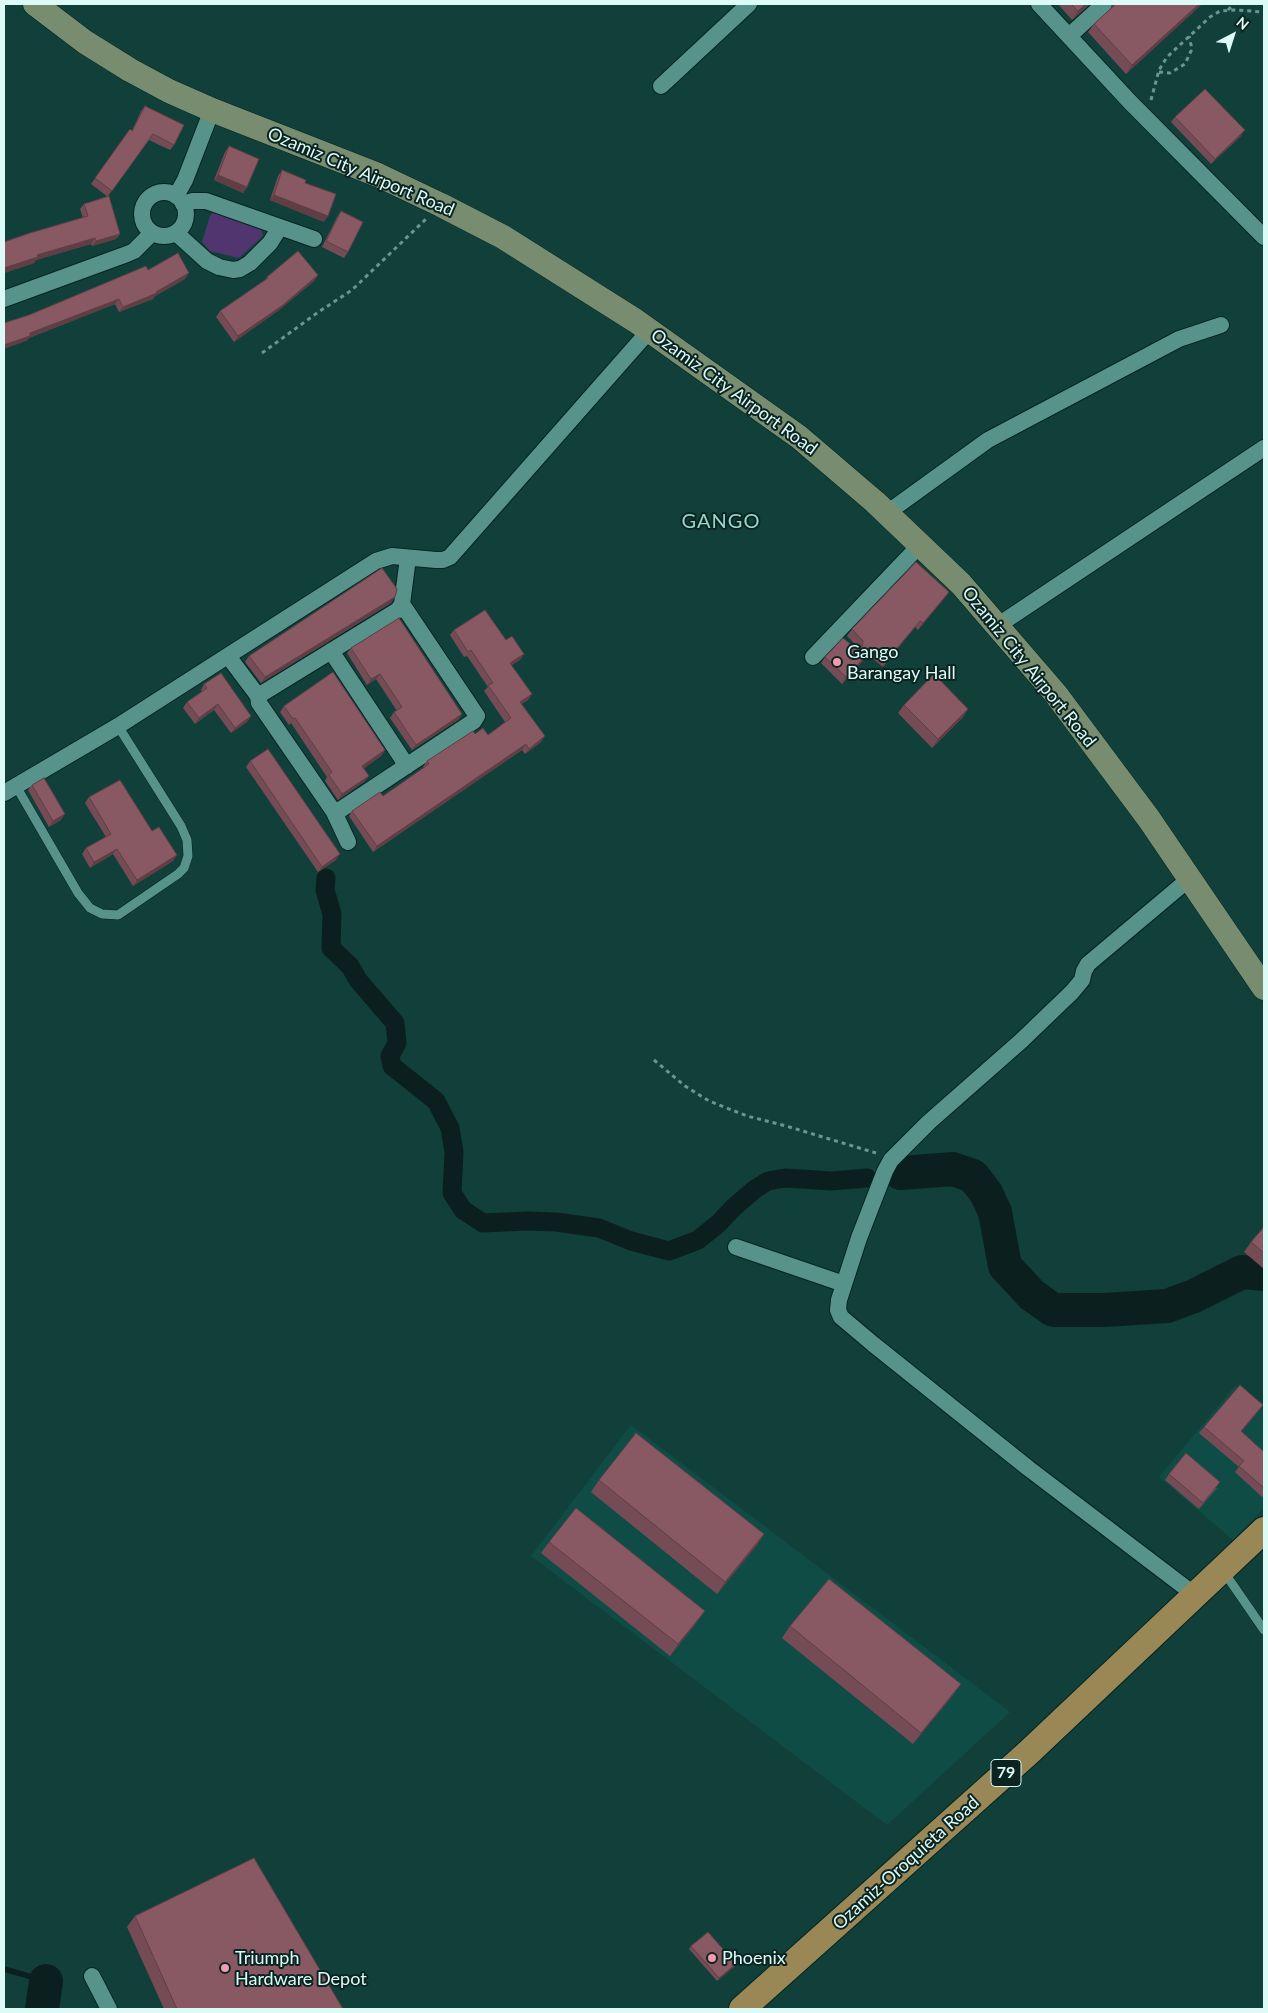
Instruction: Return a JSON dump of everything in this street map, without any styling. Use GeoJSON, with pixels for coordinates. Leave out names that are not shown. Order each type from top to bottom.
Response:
{"type":"FeatureCollection","features":[{"type":"Feature","properties":{"kind":"main road","name":"Ozamiz City Airport Road"},"geometry":{"type":"LineString","coordinates":[[35,4],[85,42],[130,70],[212,110],[378,176],[441,204],[503,237],[649,331],[799,437],[887,513],[961,584],[1055,693],[1149,819],[1264,988]]}},
{"type":"Feature","properties":{"kind":"main road","name":"Ozamiz-Oroquieta Road"},"geometry":{"type":"LineString","coordinates":[[742,2009],[1028,1753],[1264,1530]]}},
{"type":"Feature","properties":{"kind":"street"},"geometry":{"type":"LineString","coordinates":[[661,86],[749,4]]}},
{"type":"Feature","properties":{"kind":"street"},"geometry":{"type":"LineString","coordinates":[[1039,4],[1147,120],[1264,237]]}},
{"type":"Feature","properties":{"kind":"street"},"geometry":{"type":"LineString","coordinates":[[1069,36],[1104,4]]}},
{"type":"Feature","properties":{"kind":"street"},"geometry":{"type":"LineString","coordinates":[[212,110],[185,180],[180,200],[186,215],[183,225],[176,233],[164,236],[152,233],[144,223],[142,211],[148,200],[152,196],[164,192],[180,200],[206,201],[314,239]]}},
{"type":"Feature","properties":{"kind":"street"},"geometry":{"type":"LineString","coordinates":[[176,233],[207,261],[219,267],[233,270],[240,269],[250,263],[270,243],[280,227]]}},
{"type":"Feature","properties":{"kind":"street"},"geometry":{"type":"LineString","coordinates":[[4,299],[134,251],[152,233]]}},
{"type":"Feature","properties":{"kind":"street"},"geometry":{"type":"LineString","coordinates":[[887,513],[988,440],[1179,339],[1220,326]]}},
{"type":"Feature","properties":{"kind":"street"},"geometry":{"type":"LineString","coordinates":[[10,789],[118,726],[376,561],[392,556],[436,560],[450,557],[649,331]]}},
{"type":"Feature","properties":{"kind":"street"},"geometry":{"type":"LineString","coordinates":[[997,626],[1264,448]]}},
{"type":"Feature","properties":{"kind":"street"},"geometry":{"type":"LineString","coordinates":[[813,657],[838,636],[920,545]]}},
{"type":"Feature","properties":{"kind":"street"},"geometry":{"type":"LineString","coordinates":[[258,696],[398,610],[402,604],[408,558]]}},
{"type":"Feature","properties":{"kind":"street"},"geometry":{"type":"LineString","coordinates":[[334,812],[337,812],[407,766],[474,721],[478,716],[402,604]]}},
{"type":"Feature","properties":{"kind":"street"},"geometry":{"type":"LineString","coordinates":[[331,651],[407,766]]}},
{"type":"Feature","properties":{"kind":"street"},"geometry":{"type":"LineString","coordinates":[[228,656],[258,696],[259,703],[334,812],[348,842]]}},
{"type":"Feature","properties":{"kind":"street"},"geometry":{"type":"LineString","coordinates":[[1189,878],[1088,964],[1082,980],[1072,992],[929,1122],[894,1158],[885,1171],[859,1238],[844,1284],[838,1310],[842,1317],[873,1344],[1028,1468],[1195,1595]]}},
{"type":"Feature","properties":{"kind":"street"},"geometry":{"type":"LineString","coordinates":[[736,1247],[844,1284]]}},
{"type":"Feature","properties":{"kind":"street"},"geometry":{"type":"LineString","coordinates":[[92,1976],[109,2009]]}},
{"type":"Feature","properties":{"kind":"lane"},"geometry":{"type":"LineString","coordinates":[[10,789],[78,893],[90,908],[102,914],[118,915],[178,874],[184,868],[188,856],[187,840],[181,826],[118,726]]}},
{"type":"Feature","properties":{"kind":"lane"},"geometry":{"type":"LineString","coordinates":[[1222,1570],[1264,1630]]}},
{"type":"Feature","properties":{"kind":"path"},"geometry":{"type":"LineString","coordinates":[[1227,10],[1234,4]]}},
{"type":"Feature","properties":{"kind":"path"},"geometry":{"type":"LineString","coordinates":[[1147,120],[1159,72],[1167,57],[1210,17],[1220,11],[1227,10],[1264,12]]}},
{"type":"Feature","properties":{"kind":"path"},"geometry":{"type":"LineString","coordinates":[[1159,72],[1170,73],[1185,64],[1192,49],[1190,36]]}},
{"type":"Feature","properties":{"kind":"path"},"geometry":{"type":"LineString","coordinates":[[262,353],[364,280],[441,204]]}},
{"type":"Feature","properties":{"kind":"path"},"geometry":{"type":"LineString","coordinates":[[654,1060],[685,1086],[709,1102],[894,1158]]}},
{"type":"Feature","properties":{"kind":"shaded area"},"geometry":{"type":"Polygon","coordinates":[[[214,211],[261,228],[263,236],[239,258],[210,251],[202,242],[210,216],[214,211]]]}},
{"type":"Feature","properties":{"kind":"shaded area"},"geometry":{"type":"Polygon","coordinates":[[[1235,1386],[1264,1411],[1264,1508],[1233,1540],[1159,1477],[1235,1386]]]}},
{"type":"Feature","properties":{"kind":"shaded area"},"geometry":{"type":"Polygon","coordinates":[[[631,1425],[1010,1712],[887,1825],[531,1556],[631,1425]]]}},
{"type":"Feature","properties":{"kind":"building"},"geometry":{"type":"Polygon","coordinates":[[[1071,4],[1086,4],[1078,11],[1071,4]]]}},
{"type":"Feature","properties":{"kind":"building"},"geometry":{"type":"Polygon","coordinates":[[[1116,4],[1199,4],[1132,65],[1094,24],[1116,4]]]}},
{"type":"Feature","properties":{"kind":"building"},"geometry":{"type":"Polygon","coordinates":[[[1205,89],[1245,130],[1215,159],[1175,117],[1205,89]]]}},
{"type":"Feature","properties":{"kind":"building"},"geometry":{"type":"Polygon","coordinates":[[[145,106],[184,125],[174,145],[153,134],[112,191],[95,178],[130,129],[132,131],[145,106]]]}},
{"type":"Feature","properties":{"kind":"building"},"geometry":{"type":"Polygon","coordinates":[[[229,146],[259,159],[247,187],[218,175],[229,146]]]}},
{"type":"Feature","properties":{"kind":"building"},"geometry":{"type":"Polygon","coordinates":[[[282,170],[306,180],[305,183],[336,194],[328,216],[274,195],[282,170]]]}},
{"type":"Feature","properties":{"kind":"building"},"geometry":{"type":"Polygon","coordinates":[[[109,196],[120,234],[96,241],[95,238],[37,255],[38,257],[4,268],[4,242],[88,216],[84,204],[109,196]]]}},
{"type":"Feature","properties":{"kind":"building"},"geometry":{"type":"Polygon","coordinates":[[[341,211],[363,222],[348,252],[326,241],[341,211]]]}},
{"type":"Feature","properties":{"kind":"building"},"geometry":{"type":"Polygon","coordinates":[[[298,251],[318,275],[283,305],[238,336],[220,311],[268,278],[298,251]]]}},
{"type":"Feature","properties":{"kind":"building"},"geometry":{"type":"Polygon","coordinates":[[[178,253],[189,273],[157,293],[123,307],[119,299],[4,345],[4,323],[29,315],[146,266],[148,270],[178,253]]]}},
{"type":"Feature","properties":{"kind":"building"},"geometry":{"type":"Polygon","coordinates":[[[916,562],[949,592],[923,623],[920,621],[887,660],[873,648],[846,677],[825,657],[843,638],[856,649],[862,648],[863,641],[852,629],[916,562]]]}},
{"type":"Feature","properties":{"kind":"building"},"geometry":{"type":"Polygon","coordinates":[[[382,568],[397,589],[395,597],[265,677],[249,656],[382,568]]]}},
{"type":"Feature","properties":{"kind":"building"},"geometry":{"type":"Polygon","coordinates":[[[485,610],[506,640],[512,636],[524,654],[510,663],[532,694],[520,702],[545,736],[529,749],[526,744],[377,846],[352,811],[380,792],[383,796],[429,764],[427,761],[473,731],[475,734],[483,728],[488,735],[511,718],[488,685],[493,683],[471,650],[468,652],[454,630],[485,610]]]}},
{"type":"Feature","properties":{"kind":"building"},"geometry":{"type":"Polygon","coordinates":[[[399,618],[462,714],[416,745],[394,712],[402,707],[380,674],[371,679],[351,648],[399,618]]]}},
{"type":"Feature","properties":{"kind":"building"},"geometry":{"type":"Polygon","coordinates":[[[333,672],[385,750],[362,766],[369,776],[342,794],[329,775],[332,772],[295,718],[293,719],[284,706],[333,672]]]}},
{"type":"Feature","properties":{"kind":"building"},"geometry":{"type":"Polygon","coordinates":[[[221,673],[251,716],[235,728],[218,704],[199,718],[187,702],[207,688],[204,684],[221,673]]]}},
{"type":"Feature","properties":{"kind":"building"},"geometry":{"type":"Polygon","coordinates":[[[934,674],[968,709],[938,739],[904,705],[934,674]]]}},
{"type":"Feature","properties":{"kind":"building"},"geometry":{"type":"Polygon","coordinates":[[[268,749],[340,854],[322,867],[250,761],[268,749]]]}},
{"type":"Feature","properties":{"kind":"building"},"geometry":{"type":"Polygon","coordinates":[[[44,778],[65,814],[53,821],[32,785],[44,778]]]}},
{"type":"Feature","properties":{"kind":"building"},"geometry":{"type":"Polygon","coordinates":[[[120,780],[152,831],[159,827],[177,855],[137,880],[117,849],[94,862],[86,848],[111,834],[89,797],[120,780]]]}},
{"type":"Feature","properties":{"kind":"building"},"geometry":{"type":"Polygon","coordinates":[[[1264,1227],[1264,1253],[1251,1242],[1264,1227]]]}},
{"type":"Feature","properties":{"kind":"building"},"geometry":{"type":"Polygon","coordinates":[[[1240,1385],[1263,1405],[1241,1431],[1264,1452],[1264,1488],[1239,1466],[1244,1461],[1204,1427],[1240,1385]]]}},
{"type":"Feature","properties":{"kind":"building"},"geometry":{"type":"Polygon","coordinates":[[[636,1433],[764,1534],[725,1582],[599,1480],[636,1433]]]}},
{"type":"Feature","properties":{"kind":"building"},"geometry":{"type":"Polygon","coordinates":[[[1186,1453],[1220,1482],[1203,1503],[1169,1474],[1186,1453]]]}},
{"type":"Feature","properties":{"kind":"building"},"geometry":{"type":"Polygon","coordinates":[[[576,1508],[705,1611],[678,1644],[549,1542],[576,1508]]]}},
{"type":"Feature","properties":{"kind":"building"},"geometry":{"type":"Polygon","coordinates":[[[829,1579],[961,1684],[921,1733],[790,1626],[829,1579]]]}},
{"type":"Feature","properties":{"kind":"building","name":"Triumph Hardware Depot"},"geometry":{"type":"Polygon","coordinates":[[[254,1858],[343,2009],[177,2009],[135,1916],[254,1858]]]}},
{"type":"Feature","properties":{"kind":"building","name":"Phoenix"},"geometry":{"type":"Polygon","coordinates":[[[708,1932],[736,1964],[719,1978],[691,1946],[708,1932]]]}},
{"type":"Feature","properties":{"kind":"waterway"},"geometry":{"type":"LineString","coordinates":[[326,878],[325,890],[332,914],[331,948],[350,966],[358,980],[395,1023],[397,1043],[390,1056],[392,1066],[436,1101],[450,1128],[454,1152],[452,1193],[463,1210],[483,1223],[556,1222],[599,1228],[631,1241],[669,1251],[698,1240],[755,1189],[768,1181],[785,1178],[832,1181],[867,1178]]}},
{"type":"Feature","properties":{"kind":"waterway"},"geometry":{"type":"LineString","coordinates":[[901,1173],[953,1169],[973,1176],[986,1193],[995,1212],[1005,1266],[1032,1295],[1053,1310],[1104,1310],[1167,1306],[1194,1296],[1242,1272],[1264,1274]]}},
{"type":"Feature","properties":{"kind":"waterway"},"geometry":{"type":"LineString","coordinates":[[4,1969],[46,1981]]}},
{"type":"Feature","properties":{"kind":"waterway"},"geometry":{"type":"LineString","coordinates":[[42,2009],[46,1981]]}},
{"type":"Feature","properties":{"kind":"place","name":"Gango Barangay Hall"},"geometry":{"type":"Point","coordinates":[837,662]}},
{"type":"Feature","properties":{"kind":"place","name":"Phoenix"},"geometry":{"type":"Point","coordinates":[712,1958]}},
{"type":"Feature","properties":{"kind":"place","name":"Triumph Hardware Depot"},"geometry":{"type":"Point","coordinates":[225,1968]}},
{"type":"Feature","properties":{"kind":"district","name":"GANGO"},"geometry":{"type":"Point","coordinates":[721,522]}}]}
